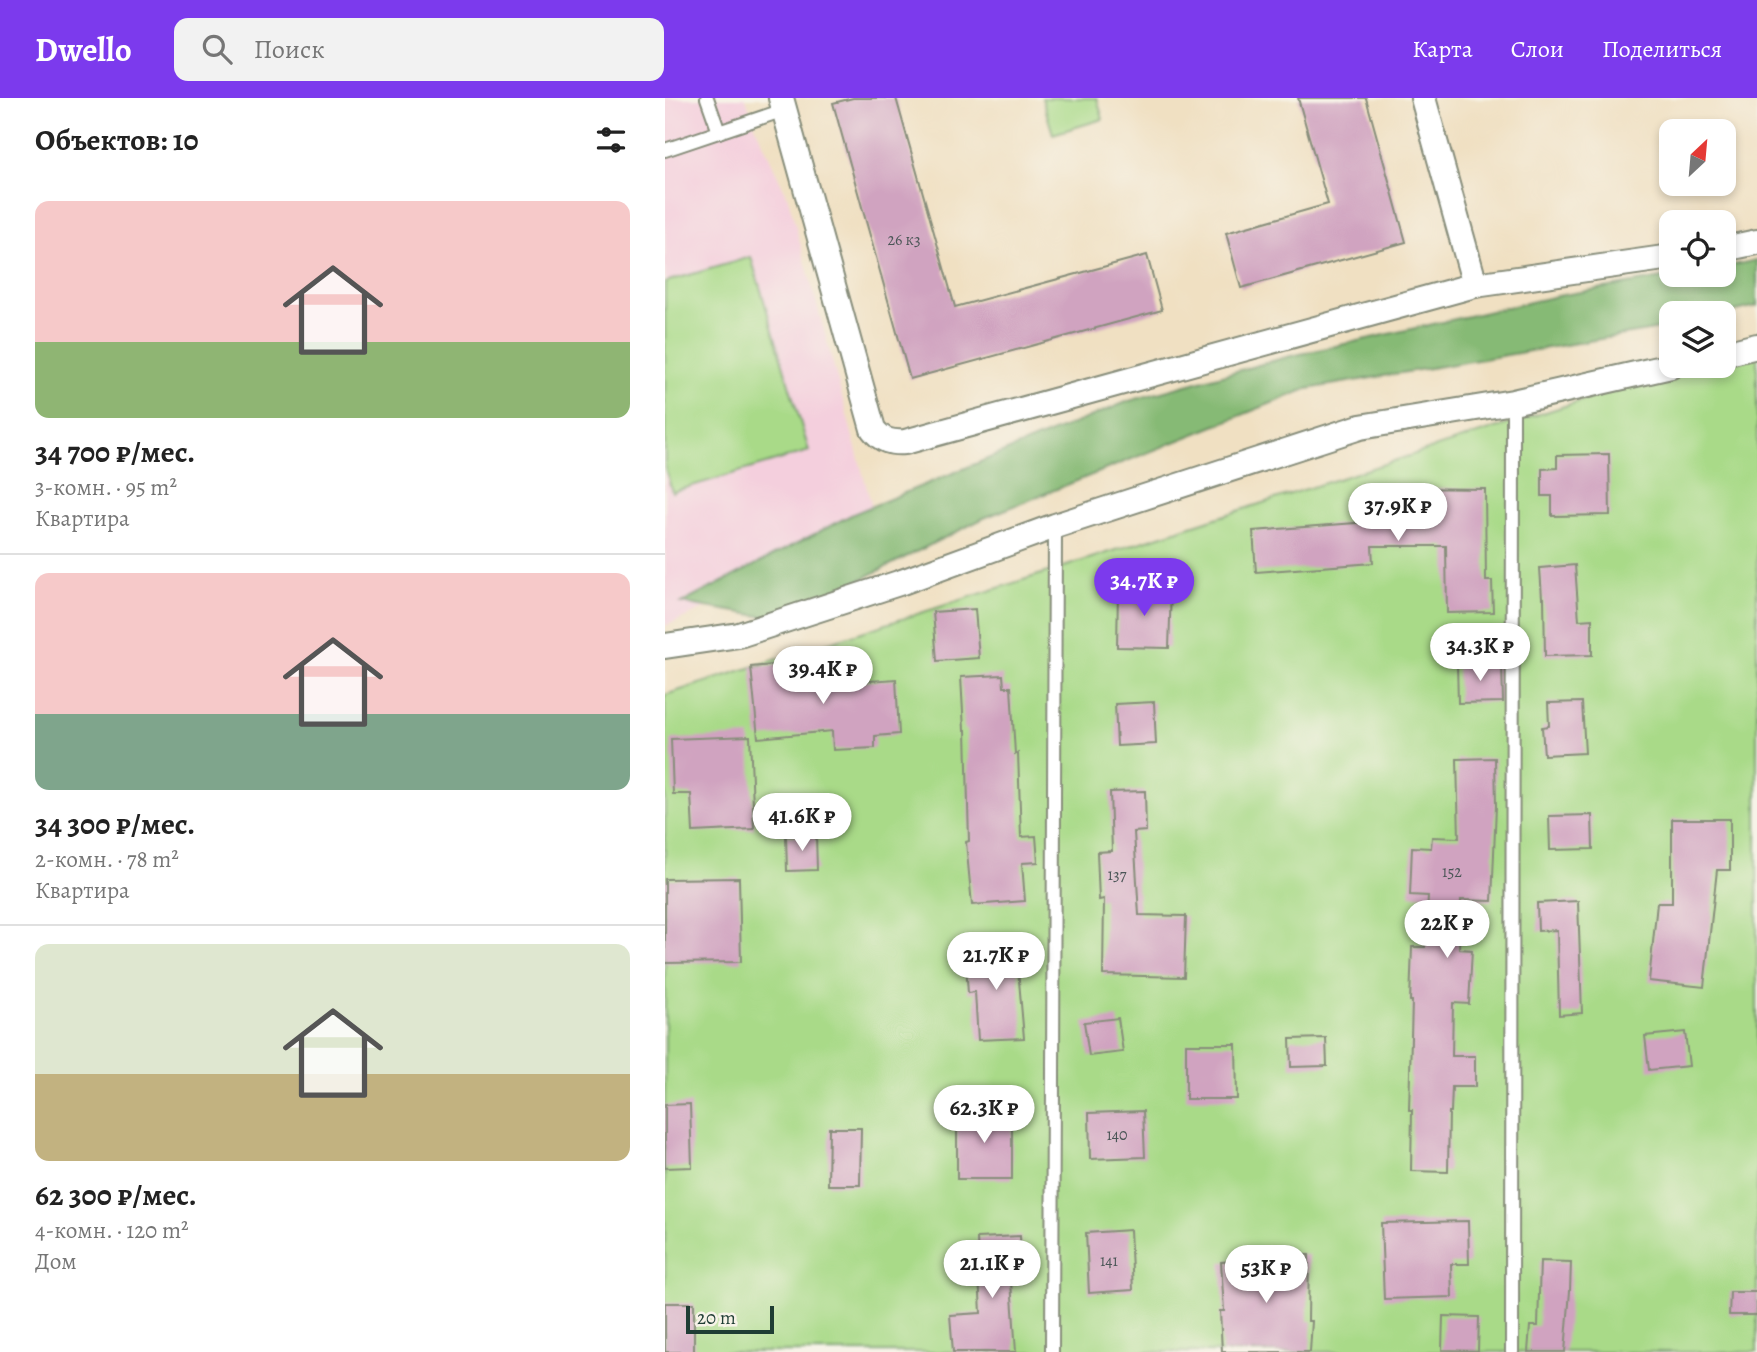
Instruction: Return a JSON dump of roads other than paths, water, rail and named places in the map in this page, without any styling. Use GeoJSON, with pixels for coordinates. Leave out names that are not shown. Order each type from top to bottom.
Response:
{"type":"FeatureCollection","features":[{"type":"Feature","properties":{"kind":"street"},"geometry":{"type":"LineString","coordinates":[[1423,98],[1475,285]]}},
{"type":"Feature","properties":{"kind":"street"},"geometry":{"type":"LineString","coordinates":[[782,104],[873,429],[884,440],[894,443],[1475,285],[1659,259]]}},
{"type":"Feature","properties":{"kind":"street"},"geometry":{"type":"LineString","coordinates":[[1736,246],[1757,242]]}},
{"type":"Feature","properties":{"kind":"street"},"geometry":{"type":"LineString","coordinates":[[1736,351],[1757,346]]}},
{"type":"Feature","properties":{"kind":"street"},"geometry":{"type":"LineString","coordinates":[[665,646],[739,635],[902,582],[1055,526],[1360,427],[1513,402],[1659,369]]}},
{"type":"Feature","properties":{"kind":"lane"},"geometry":{"type":"LineString","coordinates":[[708,98],[719,132]]}},
{"type":"Feature","properties":{"kind":"lane"},"geometry":{"type":"LineString","coordinates":[[665,150],[719,132],[782,104]]}},
{"type":"Feature","properties":{"kind":"lane"},"geometry":{"type":"LineString","coordinates":[[1512,1352],[1513,402]]}},
{"type":"Feature","properties":{"kind":"lane"},"geometry":{"type":"LineString","coordinates":[[1052,1352],[1055,526]]}}]}
